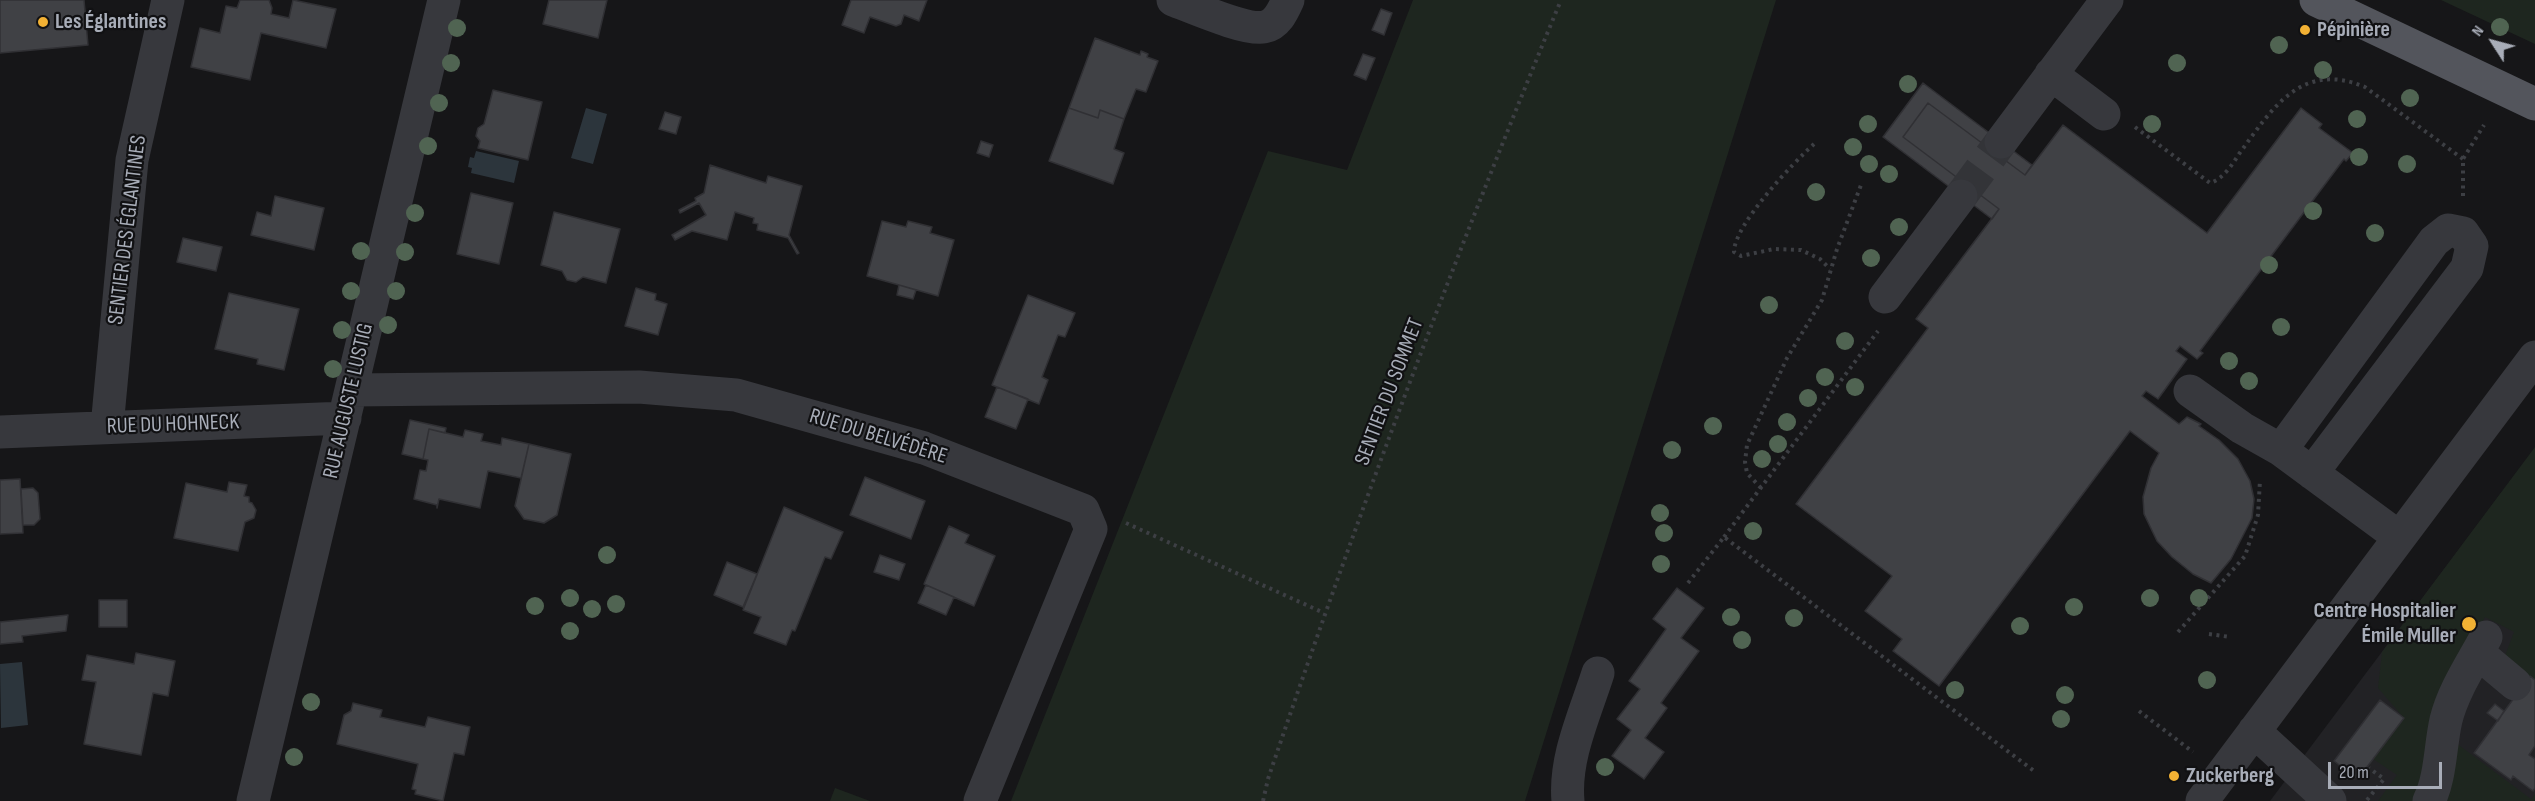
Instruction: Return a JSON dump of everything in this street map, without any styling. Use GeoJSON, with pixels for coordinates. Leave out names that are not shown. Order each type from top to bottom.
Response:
{"type":"FeatureCollection","features":[{"type":"Feature","properties":{"kind":"main road"},"geometry":{"type":"LineString","coordinates":[[2316,0],[2535,104]]}},
{"type":"Feature","properties":{"kind":"street","name":"SENTIER DES ÉGLANTINES"},"geometry":{"type":"LineString","coordinates":[[107,427],[132,160],[168,0]]}},
{"type":"Feature","properties":{"kind":"street","name":"RUE AUGUSTE LUSTIG"},"geometry":{"type":"LineString","coordinates":[[253,801],[444,0]]}},
{"type":"Feature","properties":{"kind":"street"},"geometry":{"type":"LineString","coordinates":[[1173,0],[1244,25],[1264,27],[1284,8]]}},
{"type":"Feature","properties":{"kind":"street"},"geometry":{"type":"LineString","coordinates":[[2001,142],[2107,0]]}},
{"type":"Feature","properties":{"kind":"street"},"geometry":{"type":"LineString","coordinates":[[2051,74],[2104,114]]}},
{"type":"Feature","properties":{"kind":"street"},"geometry":{"type":"LineString","coordinates":[[1885,297],[1961,196]]}},
{"type":"Feature","properties":{"kind":"street"},"geometry":{"type":"LineString","coordinates":[[2281,450],[2434,241],[2448,230],[2463,233],[2472,246],[2467,268],[2312,473]]}},
{"type":"Feature","properties":{"kind":"street"},"geometry":{"type":"LineString","coordinates":[[2202,801],[2535,357]]}},
{"type":"Feature","properties":{"kind":"street","name":"RUE DU BELVÉDÈRE"},"geometry":{"type":"LineString","coordinates":[[349,404],[639,387],[736,396],[924,448],[1083,510]]}},
{"type":"Feature","properties":{"kind":"street"},"geometry":{"type":"LineString","coordinates":[[2190,391],[2242,428],[2281,450],[2399,537]]}},
{"type":"Feature","properties":{"kind":"street","name":"RUE DU HOHNECK"},"geometry":{"type":"LineString","coordinates":[[0,432],[107,427],[349,404]]}},
{"type":"Feature","properties":{"kind":"street"},"geometry":{"type":"LineString","coordinates":[[980,801],[1091,529],[1083,510]]}},
{"type":"Feature","properties":{"kind":"street"},"geometry":{"type":"LineString","coordinates":[[2429,801],[2435,782],[2447,718],[2456,694],[2480,648],[2484,658],[2515,684]]}},
{"type":"Feature","properties":{"kind":"street"},"geometry":{"type":"LineString","coordinates":[[1568,801],[1566,782],[1569,764],[1598,673]]}},
{"type":"Feature","properties":{"kind":"street"},"geometry":{"type":"LineString","coordinates":[[2254,732],[2330,801]]}},
{"type":"Feature","properties":{"kind":"path","name":"SENTIER DU SOMMET"},"geometry":{"type":"LineString","coordinates":[[1263,801],[1268,779],[1324,613],[1495,159],[1561,0]]}},
{"type":"Feature","properties":{"kind":"path"},"geometry":{"type":"LineString","coordinates":[[2104,114],[2114,111],[2210,183],[2217,181],[2231,166],[2272,110],[2296,89],[2310,82],[2326,79],[2353,82],[2365,87],[2463,159],[2484,125]]}},
{"type":"Feature","properties":{"kind":"path"},"geometry":{"type":"LineString","coordinates":[[1814,144],[1795,161],[1758,206],[1745,224],[1734,246],[1734,252],[1742,256],[1774,249],[1801,250],[1820,259],[1830,270]]}},
{"type":"Feature","properties":{"kind":"path"},"geometry":{"type":"LineString","coordinates":[[1761,488],[1747,473],[1745,462],[1747,445],[1787,358],[1822,300],[1829,282],[1830,270],[1861,185]]}},
{"type":"Feature","properties":{"kind":"path"},"geometry":{"type":"LineString","coordinates":[[1688,583],[1887,319],[1885,297]]}},
{"type":"Feature","properties":{"kind":"path"},"geometry":{"type":"LineString","coordinates":[[2178,632],[2245,556],[2258,515],[2258,485],[2261,476],[2281,450]]}},
{"type":"Feature","properties":{"kind":"path"},"geometry":{"type":"LineString","coordinates":[[1083,510],[1115,518],[1324,613]]}},
{"type":"Feature","properties":{"kind":"path"},"geometry":{"type":"LineString","coordinates":[[1724,537],[2034,771]]}},
{"type":"Feature","properties":{"kind":"path"},"geometry":{"type":"LineString","coordinates":[[2209,634],[2230,637]]}},
{"type":"Feature","properties":{"kind":"path"},"geometry":{"type":"LineString","coordinates":[[2139,711],[2198,756]]}},
{"type":"Feature","properties":{"kind":"path"},"geometry":{"type":"LineString","coordinates":[[2367,801],[2384,779],[2369,768]]}},
{"type":"Feature","properties":{"kind":"shaded area"},"geometry":{"type":"Polygon","coordinates":[[[1413,0],[1776,0],[1525,801],[1011,801],[1268,151],[1347,170],[1413,0]]]}},
{"type":"Feature","properties":{"kind":"shaded area"},"geometry":{"type":"Polygon","coordinates":[[[2441,0],[2535,0],[2535,44],[2441,0]]]}},
{"type":"Feature","properties":{"kind":"shaded area"},"geometry":{"type":"Polygon","coordinates":[[[586,108],[607,114],[593,164],[571,158],[586,108]]]}},
{"type":"Feature","properties":{"kind":"shaded area"},"geometry":{"type":"Polygon","coordinates":[[[476,151],[519,161],[514,183],[471,173],[472,168],[468,167],[470,157],[474,158],[476,151]]]}},
{"type":"Feature","properties":{"kind":"shaded area"},"geometry":{"type":"Polygon","coordinates":[[[2535,447],[2535,680],[2508,661],[2505,656],[2514,632],[2485,617],[2449,684],[2417,801],[2378,801],[2397,775],[2373,759],[2404,718],[2378,688],[2382,652],[2535,447]]]}},
{"type":"Feature","properties":{"kind":"shaded area","name":"Centre Hospitalier Émile Muller"},"geometry":{"type":"Polygon","coordinates":[[[2535,448],[2535,801],[2270,801],[2535,448]]]}},
{"type":"Feature","properties":{"kind":"shaded area"},"geometry":{"type":"Polygon","coordinates":[[[22,662],[28,725],[1,728],[0,664],[22,662]]]}},
{"type":"Feature","properties":{"kind":"shaded area"},"geometry":{"type":"Polygon","coordinates":[[[2452,740],[2531,799],[2535,794],[2535,801],[2440,801],[2452,740]]]}},
{"type":"Feature","properties":{"kind":"shaded area"},"geometry":{"type":"Polygon","coordinates":[[[835,788],[870,801],[830,801],[835,788]]]}},
{"type":"Feature","properties":{"kind":"building","name":"Les Églantines"},"geometry":{"type":"Polygon","coordinates":[[[0,0],[84,0],[88,45],[0,53],[0,0]]]}},
{"type":"Feature","properties":{"kind":"building"},"geometry":{"type":"Polygon","coordinates":[[[240,0],[269,0],[272,8],[271,14],[289,18],[293,0],[336,9],[326,48],[261,33],[250,80],[191,67],[200,28],[220,33],[226,6],[237,8],[240,0]]]}},
{"type":"Feature","properties":{"kind":"building"},"geometry":{"type":"Polygon","coordinates":[[[549,0],[607,0],[598,38],[543,24],[549,0]]]}},
{"type":"Feature","properties":{"kind":"building"},"geometry":{"type":"Polygon","coordinates":[[[851,0],[927,0],[919,21],[904,15],[901,24],[896,26],[870,17],[864,33],[842,25],[851,0]]]}},
{"type":"Feature","properties":{"kind":"building"},"geometry":{"type":"Polygon","coordinates":[[[1381,9],[1392,13],[1384,35],[1372,30],[1381,9]]]}},
{"type":"Feature","properties":{"kind":"building"},"geometry":{"type":"Polygon","coordinates":[[[1095,38],[1140,55],[1141,51],[1148,54],[1147,57],[1158,61],[1146,92],[1136,89],[1124,119],[1100,110],[1098,118],[1069,108],[1095,38]]]}},
{"type":"Feature","properties":{"kind":"building"},"geometry":{"type":"Polygon","coordinates":[[[1363,54],[1375,58],[1366,80],[1354,75],[1363,54]]]}},
{"type":"Feature","properties":{"kind":"building"},"geometry":{"type":"Polygon","coordinates":[[[1923,83],[2032,165],[2025,175],[1928,103],[1903,137],[1999,209],[1992,219],[1883,137],[1923,83]]]}},
{"type":"Feature","properties":{"kind":"building"},"geometry":{"type":"Polygon","coordinates":[[[493,90],[542,102],[528,160],[478,148],[480,141],[476,136],[478,128],[484,124],[493,90]]]}},
{"type":"Feature","properties":{"kind":"building"},"geometry":{"type":"Polygon","coordinates":[[[1928,103],[2025,175],[2063,125],[2207,233],[2301,108],[2322,124],[2319,128],[2353,153],[2346,161],[2344,159],[2200,351],[2203,353],[2197,359],[2180,346],[2176,351],[2187,359],[2158,399],[2146,391],[2142,396],[2179,424],[2187,417],[2201,424],[2199,426],[2219,440],[2238,459],[2250,481],[2254,499],[2252,518],[2231,559],[2211,583],[2193,574],[2157,541],[2144,514],[2143,497],[2151,468],[2159,453],[2130,431],[1939,686],[1893,651],[1902,639],[1865,611],[1892,576],[1796,504],[1928,328],[1916,319],[1999,209],[1903,137],[1928,103]]]}},
{"type":"Feature","properties":{"kind":"building"},"geometry":{"type":"Polygon","coordinates":[[[1069,108],[1098,118],[1100,110],[1124,119],[1114,149],[1124,153],[1113,184],[1049,161],[1069,108]]]}},
{"type":"Feature","properties":{"kind":"building"},"geometry":{"type":"Polygon","coordinates":[[[665,112],[681,117],[676,134],[659,129],[665,112]]]}},
{"type":"Feature","properties":{"kind":"building"},"geometry":{"type":"Polygon","coordinates":[[[981,141],[993,145],[989,157],[977,153],[981,141]]]}},
{"type":"Feature","properties":{"kind":"building"},"geometry":{"type":"Polygon","coordinates":[[[710,165],[766,183],[768,176],[802,186],[789,235],[799,253],[797,254],[788,238],[757,230],[758,224],[753,223],[754,218],[735,212],[727,240],[692,231],[675,240],[672,235],[706,215],[699,203],[680,213],[679,210],[696,201],[695,198],[704,193],[710,165]]]}},
{"type":"Feature","properties":{"kind":"building"},"geometry":{"type":"Polygon","coordinates":[[[471,193],[513,203],[499,264],[457,254],[471,193]]]}},
{"type":"Feature","properties":{"kind":"building"},"geometry":{"type":"Polygon","coordinates":[[[275,196],[324,208],[314,250],[251,235],[257,212],[271,216],[275,196]]]}},
{"type":"Feature","properties":{"kind":"building"},"geometry":{"type":"Polygon","coordinates":[[[554,212],[620,229],[606,283],[583,277],[576,282],[567,280],[562,271],[541,265],[554,212]]]}},
{"type":"Feature","properties":{"kind":"building"},"geometry":{"type":"Polygon","coordinates":[[[882,221],[906,227],[908,221],[932,227],[930,233],[954,240],[938,296],[867,276],[882,221]]]}},
{"type":"Feature","properties":{"kind":"building"},"geometry":{"type":"Polygon","coordinates":[[[183,238],[222,247],[216,271],[177,262],[183,238]]]}},
{"type":"Feature","properties":{"kind":"building"},"geometry":{"type":"Polygon","coordinates":[[[899,285],[916,290],[913,299],[897,295],[899,285]]]}},
{"type":"Feature","properties":{"kind":"building"},"geometry":{"type":"Polygon","coordinates":[[[636,288],[656,294],[655,300],[667,304],[658,335],[625,326],[636,288]]]}},
{"type":"Feature","properties":{"kind":"building"},"geometry":{"type":"Polygon","coordinates":[[[229,293],[299,309],[284,370],[257,364],[258,359],[215,349],[229,293]]]}},
{"type":"Feature","properties":{"kind":"building"},"geometry":{"type":"Polygon","coordinates":[[[1028,295],[1075,313],[1065,337],[1058,335],[1042,377],[1048,380],[1039,404],[992,385],[1028,295]]]}},
{"type":"Feature","properties":{"kind":"building"},"geometry":{"type":"Polygon","coordinates":[[[997,387],[1028,399],[1016,429],[985,417],[997,387]]]}},
{"type":"Feature","properties":{"kind":"building"},"geometry":{"type":"Polygon","coordinates":[[[410,420],[446,428],[445,433],[429,429],[423,459],[402,454],[410,420]]]}},
{"type":"Feature","properties":{"kind":"building"},"geometry":{"type":"Polygon","coordinates":[[[429,429],[463,437],[465,430],[483,434],[481,441],[501,445],[502,438],[529,444],[521,478],[488,471],[480,508],[439,499],[437,508],[437,505],[414,499],[420,470],[426,471],[428,460],[423,459],[429,429]]]}},
{"type":"Feature","properties":{"kind":"building"},"geometry":{"type":"Polygon","coordinates":[[[529,444],[571,454],[557,515],[544,523],[524,519],[515,506],[529,444]]]}},
{"type":"Feature","properties":{"kind":"building"},"geometry":{"type":"Polygon","coordinates":[[[865,477],[925,501],[911,539],[850,515],[865,477]]]}},
{"type":"Feature","properties":{"kind":"building"},"geometry":{"type":"Polygon","coordinates":[[[20,479],[23,533],[0,534],[0,480],[20,479]]]}},
{"type":"Feature","properties":{"kind":"building"},"geometry":{"type":"Polygon","coordinates":[[[229,482],[247,485],[244,496],[249,497],[249,502],[256,510],[254,518],[245,522],[238,551],[174,538],[186,483],[227,492],[229,482]]]}},
{"type":"Feature","properties":{"kind":"building"},"geometry":{"type":"Polygon","coordinates":[[[33,488],[38,493],[40,519],[34,525],[23,525],[21,489],[33,488]]]}},
{"type":"Feature","properties":{"kind":"building"},"geometry":{"type":"Polygon","coordinates":[[[784,507],[843,532],[831,559],[825,557],[795,631],[792,630],[786,645],[754,633],[761,617],[743,610],[784,507]]]}},
{"type":"Feature","properties":{"kind":"building"},"geometry":{"type":"Polygon","coordinates":[[[949,526],[969,535],[965,543],[995,556],[974,606],[924,584],[949,526]]]}},
{"type":"Feature","properties":{"kind":"building"},"geometry":{"type":"Polygon","coordinates":[[[880,555],[905,564],[899,580],[874,572],[880,555]]]}},
{"type":"Feature","properties":{"kind":"building"},"geometry":{"type":"Polygon","coordinates":[[[727,562],[757,574],[743,607],[714,595],[727,562]]]}},
{"type":"Feature","properties":{"kind":"building"},"geometry":{"type":"Polygon","coordinates":[[[926,585],[954,597],[946,615],[918,603],[926,585]]]}},
{"type":"Feature","properties":{"kind":"building"},"geometry":{"type":"Polygon","coordinates":[[[1677,588],[1704,608],[1681,638],[1699,651],[1661,703],[1667,708],[1645,738],[1664,752],[1644,779],[1612,756],[1631,730],[1617,719],[1640,689],[1629,681],[1666,629],[1653,619],[1677,588]]]}},
{"type":"Feature","properties":{"kind":"building"},"geometry":{"type":"Polygon","coordinates":[[[99,600],[127,600],[127,627],[99,627],[99,600]]]}},
{"type":"Feature","properties":{"kind":"building"},"geometry":{"type":"Polygon","coordinates":[[[68,615],[66,631],[22,636],[23,642],[0,644],[0,622],[68,615]]]}},
{"type":"Feature","properties":{"kind":"building"},"geometry":{"type":"Polygon","coordinates":[[[136,653],[175,661],[168,696],[153,693],[141,755],[84,744],[96,682],[82,680],[87,655],[134,664],[136,653]]]}},
{"type":"Feature","properties":{"kind":"building"},"geometry":{"type":"Polygon","coordinates":[[[2530,676],[2535,680],[2535,746],[2529,755],[2535,759],[2535,788],[2533,791],[2513,776],[2511,780],[2474,753],[2530,676]]]}},
{"type":"Feature","properties":{"kind":"building"},"geometry":{"type":"Polygon","coordinates":[[[2380,700],[2404,718],[2358,779],[2334,761],[2380,700]]]}},
{"type":"Feature","properties":{"kind":"building"},"geometry":{"type":"Polygon","coordinates":[[[353,703],[382,710],[380,717],[425,727],[428,717],[470,727],[464,755],[454,753],[443,801],[415,794],[416,790],[412,789],[418,764],[337,744],[344,715],[351,711],[353,703]]]}},
{"type":"Feature","properties":{"kind":"building"},"geometry":{"type":"Polygon","coordinates":[[[2495,704],[2504,711],[2498,721],[2487,713],[2495,704]]]}},
{"type":"Feature","properties":{"kind":"tunnel"},"geometry":{"type":"LineString","coordinates":[[1961,196],[2001,142]]}},
{"type":"Feature","properties":{"kind":"place","name":"Les Églantines"},"geometry":{"type":"Point","coordinates":[43,22]}},
{"type":"Feature","properties":{"kind":"place","name":"Pépinière"},"geometry":{"type":"Point","coordinates":[2305,30]}},
{"type":"Feature","properties":{"kind":"place","name":"Centre Hospitalier Émile Muller"},"geometry":{"type":"Point","coordinates":[2469,624]}},
{"type":"Feature","properties":{"kind":"place","name":"Zuckerberg"},"geometry":{"type":"Point","coordinates":[2174,776]}}]}
